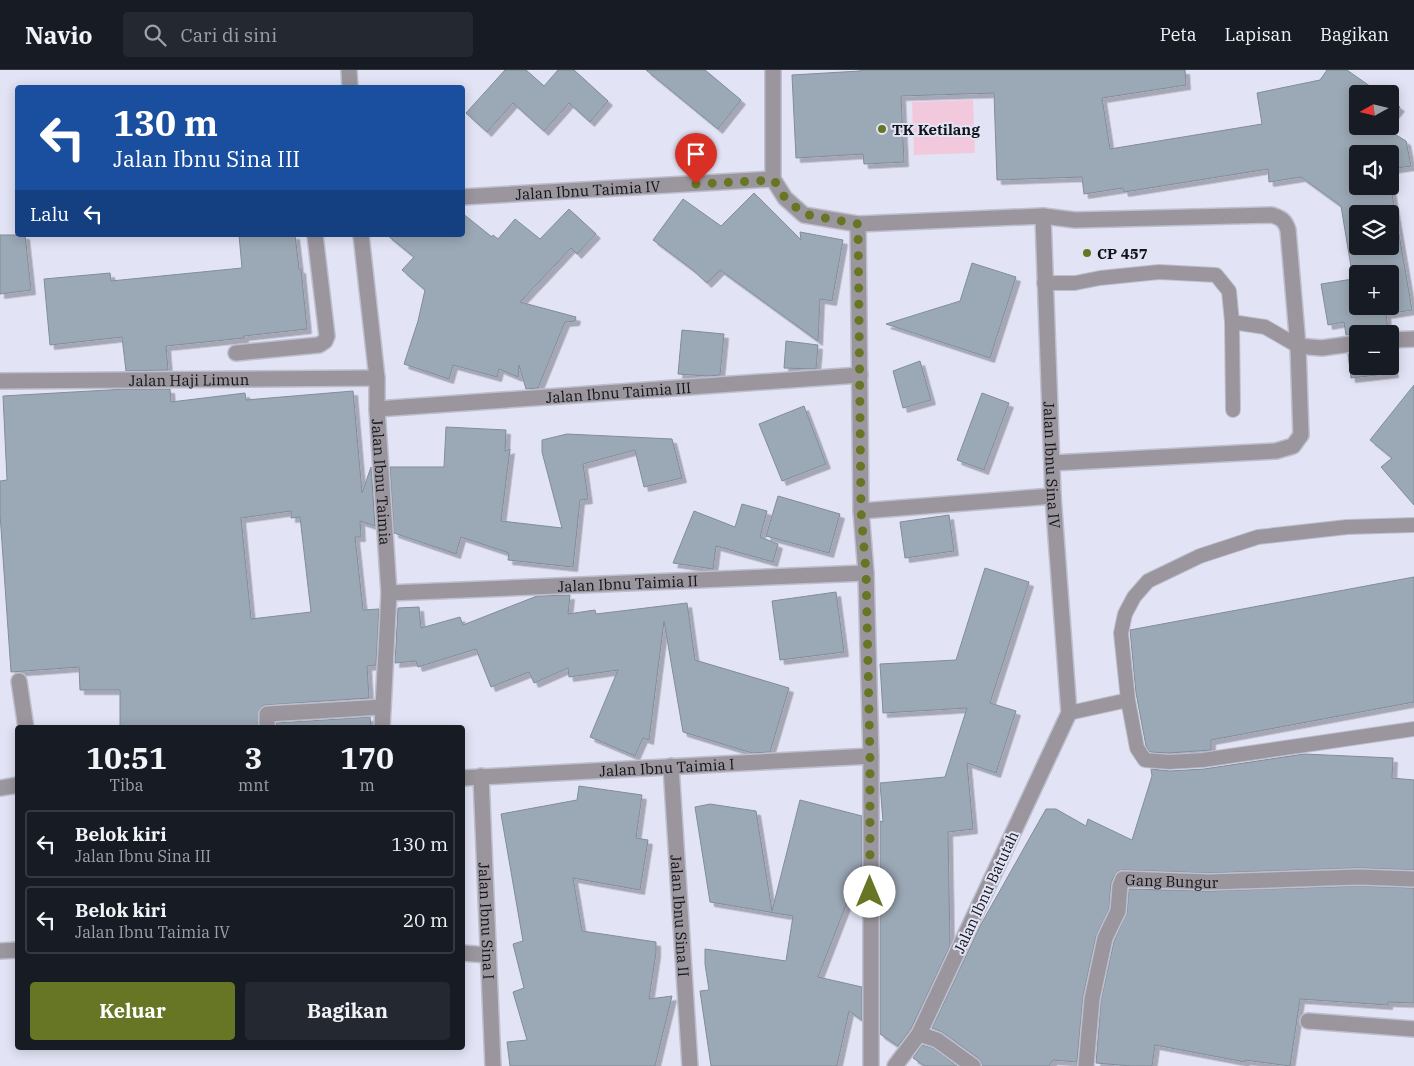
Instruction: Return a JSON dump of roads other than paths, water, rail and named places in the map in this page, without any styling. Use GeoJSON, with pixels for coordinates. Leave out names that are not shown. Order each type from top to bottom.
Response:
{"type":"FeatureCollection","features":[{"type":"Feature","properties":{"kind":"street"},"geometry":{"type":"LineString","coordinates":[[349,70],[350,85]]}},
{"type":"Feature","properties":{"kind":"street"},"geometry":{"type":"LineString","coordinates":[[773,70],[774,180],[785,198],[804,214],[858,224],[1043,216],[1075,220],[1272,215],[1285,221],[1288,230],[1298,346],[1301,435],[1293,446],[1276,451],[1052,463]]}},
{"type":"Feature","properties":{"kind":"street","name":"Jalan Ibnu Taimia IV"},"geometry":{"type":"LineString","coordinates":[[465,197],[774,180]]}},
{"type":"Feature","properties":{"kind":"street","name":"Jalan Ibnu Sina IV"},"geometry":{"type":"LineString","coordinates":[[1043,216],[1053,496],[1070,714]]}},
{"type":"Feature","properties":{"kind":"street"},"geometry":{"type":"LineString","coordinates":[[858,224],[861,511],[866,572],[870,756],[870,1066]]}},
{"type":"Feature","properties":{"kind":"street"},"geometry":{"type":"LineString","coordinates":[[236,353],[319,345],[325,341],[327,336],[315,237]]}},
{"type":"Feature","properties":{"kind":"street","name":"Jalan Ibnu Taimia"},"geometry":{"type":"LineString","coordinates":[[361,237],[377,378],[377,409],[389,593],[382,725]]}},
{"type":"Feature","properties":{"kind":"street"},"geometry":{"type":"LineString","coordinates":[[1399,340],[1414,339]]}},
{"type":"Feature","properties":{"kind":"street"},"geometry":{"type":"LineString","coordinates":[[1298,346],[1322,348],[1349,344]]}},
{"type":"Feature","properties":{"kind":"street","name":"Jalan Ibnu Taimia III"},"geometry":{"type":"LineString","coordinates":[[377,409],[860,375]]}},
{"type":"Feature","properties":{"kind":"street","name":"Jalan Haji Limun"},"geometry":{"type":"LineString","coordinates":[[0,381],[377,378]]}},
{"type":"Feature","properties":{"kind":"street"},"geometry":{"type":"LineString","coordinates":[[861,511],[1053,496]]}},
{"type":"Feature","properties":{"kind":"street","name":"Jalan Ibnu Taimia II"},"geometry":{"type":"LineString","coordinates":[[389,593],[866,572]]}},
{"type":"Feature","properties":{"kind":"street"},"geometry":{"type":"LineString","coordinates":[[19,681],[26,725]]}},
{"type":"Feature","properties":{"kind":"street"},"geometry":{"type":"LineString","coordinates":[[267,725],[267,714],[383,707]]}},
{"type":"Feature","properties":{"kind":"street","name":"Jalan Ibnu Batutah"},"geometry":{"type":"LineString","coordinates":[[895,1066],[919,1034],[1070,714]]}},
{"type":"Feature","properties":{"kind":"street","name":"Jalan Ibnu Taimia I"},"geometry":{"type":"LineString","coordinates":[[465,778],[870,756]]}},
{"type":"Feature","properties":{"kind":"street","name":"Jalan Ibnu Sina II"},"geometry":{"type":"LineString","coordinates":[[671,766],[690,1066]]}},
{"type":"Feature","properties":{"kind":"street","name":"Jalan Ibnu Sina I"},"geometry":{"type":"LineString","coordinates":[[481,776],[493,1066]]}},
{"type":"Feature","properties":{"kind":"street"},"geometry":{"type":"LineString","coordinates":[[0,788],[15,786]]}},
{"type":"Feature","properties":{"kind":"street","name":"Gang Bungur"},"geometry":{"type":"LineString","coordinates":[[1086,1066],[1092,999],[1106,938],[1118,910],[1120,886],[1123,879],[1209,882],[1359,877],[1414,879]]}},
{"type":"Feature","properties":{"kind":"street"},"geometry":{"type":"LineString","coordinates":[[0,951],[15,950]]}},
{"type":"Feature","properties":{"kind":"street"},"geometry":{"type":"LineString","coordinates":[[465,953],[488,955]]}},
{"type":"Feature","properties":{"kind":"street"},"geometry":{"type":"LineString","coordinates":[[1308,1021],[1414,1029]]}},
{"type":"Feature","properties":{"kind":"street"},"geometry":{"type":"LineString","coordinates":[[919,1034],[937,1040],[973,1066]]}},
{"type":"Feature","properties":{"kind":"lane"},"geometry":{"type":"LineString","coordinates":[[1044,283],[1075,283],[1100,278],[1159,272],[1216,275],[1229,290],[1232,322],[1233,410]]}},
{"type":"Feature","properties":{"kind":"lane"},"geometry":{"type":"LineString","coordinates":[[1232,322],[1265,326],[1298,346]]}},
{"type":"Feature","properties":{"kind":"lane"},"geometry":{"type":"LineString","coordinates":[[1414,525],[1347,527],[1258,537],[1200,556],[1148,581],[1134,597],[1125,614],[1121,633],[1128,700],[1137,748],[1145,760],[1169,762],[1203,760],[1414,729]]}},
{"type":"Feature","properties":{"kind":"lane"},"geometry":{"type":"LineString","coordinates":[[1070,714],[1128,700]]}},
{"type":"Feature","properties":{"kind":"place","name":"TK Ketilang"},"geometry":{"type":"Point","coordinates":[882,129]}},
{"type":"Feature","properties":{"kind":"place","name":"CP 457"},"geometry":{"type":"Point","coordinates":[1087,253]}}]}
